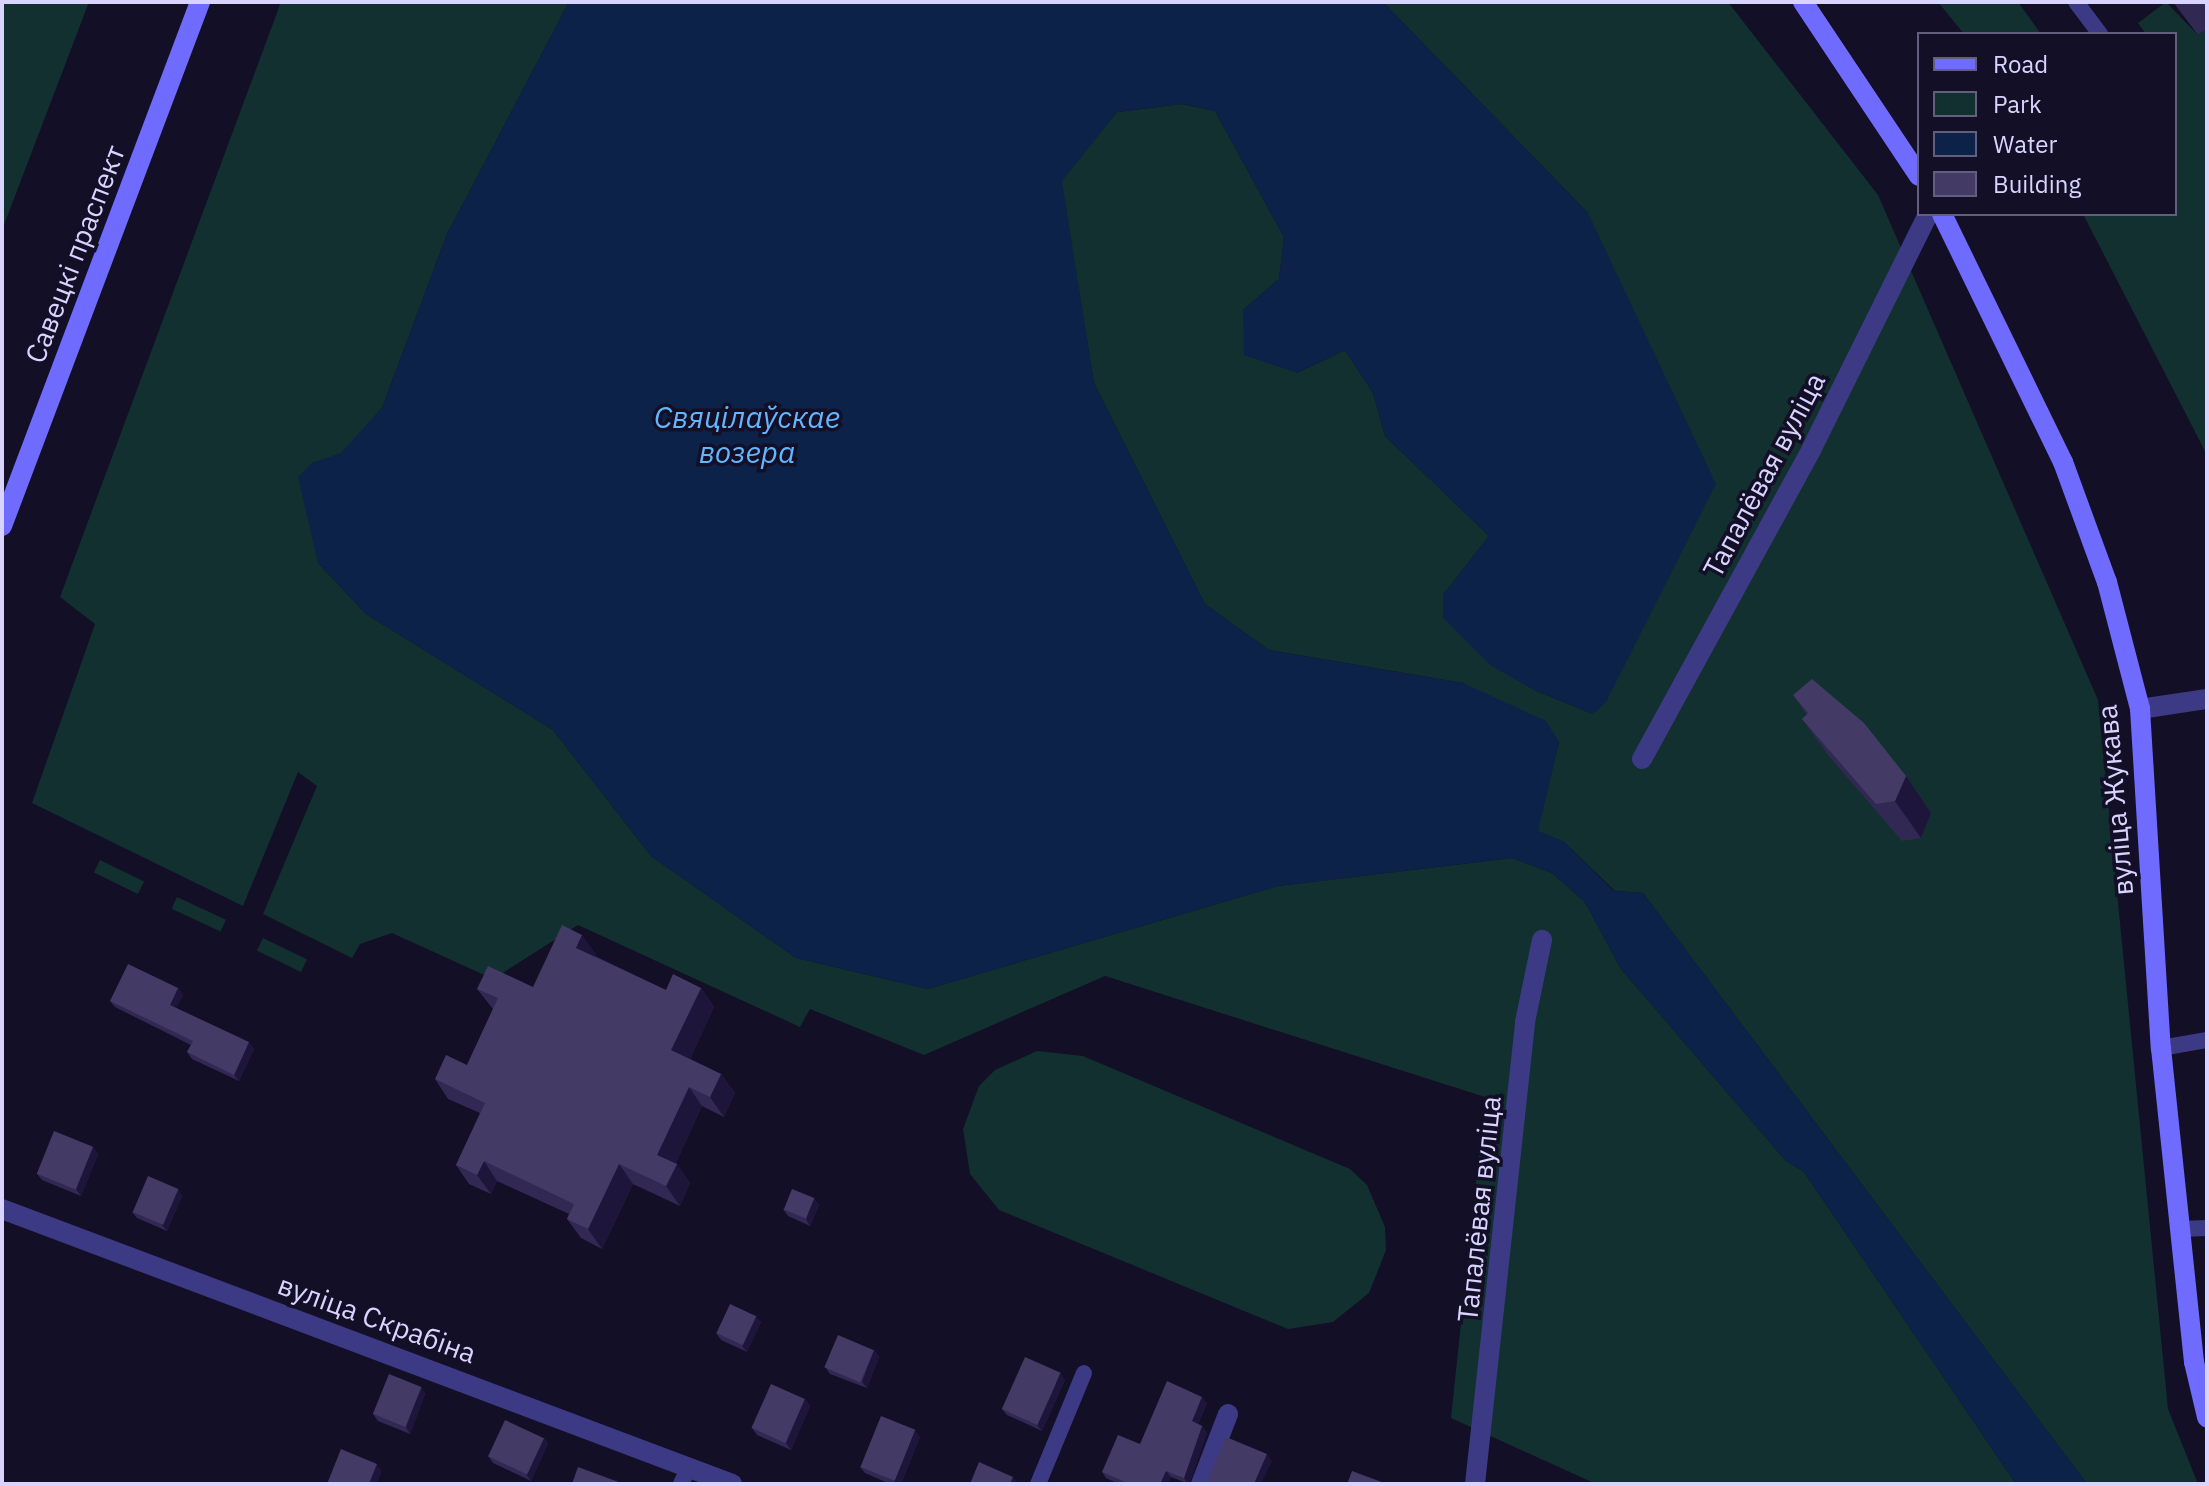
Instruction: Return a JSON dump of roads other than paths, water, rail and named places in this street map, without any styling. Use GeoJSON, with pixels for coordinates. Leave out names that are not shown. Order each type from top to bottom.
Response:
{"type":"FeatureCollection","features":[{"type":"Feature","properties":{"kind":"street","name":"Савецкі праспект"},"geometry":{"type":"LineString","coordinates":[[2,526],[200,2]]}},
{"type":"Feature","properties":{"kind":"street"},"geometry":{"type":"LineString","coordinates":[[1803,2],[1917,173]]}},
{"type":"Feature","properties":{"kind":"street","name":"Тапалёвая вуліца"},"geometry":{"type":"LineString","coordinates":[[1642,759],[1812,448],[1927,216]]}},
{"type":"Feature","properties":{"kind":"street","name":"вуліца Жукава"},"geometry":{"type":"LineString","coordinates":[[1943,216],[2063,462],[2107,582],[2140,709],[2161,1048],[2180,1229],[2207,1417]]}},
{"type":"Feature","properties":{"kind":"street"},"geometry":{"type":"LineString","coordinates":[[2140,709],[2207,699]]}},
{"type":"Feature","properties":{"kind":"street","name":"Тапалёвая вуліца"},"geometry":{"type":"LineString","coordinates":[[1475,1484],[1525,1022],[1542,940]]}},
{"type":"Feature","properties":{"kind":"street","name":"вуліца Скрабіна"},"geometry":{"type":"LineString","coordinates":[[2,1209],[685,1476],[732,1484]]}},
{"type":"Feature","properties":{"kind":"street"},"geometry":{"type":"LineString","coordinates":[[1201,1484],[1228,1414]]}},
{"type":"Feature","properties":{"kind":"lane"},"geometry":{"type":"LineString","coordinates":[[2076,2],[2098,32]]}},
{"type":"Feature","properties":{"kind":"lane"},"geometry":{"type":"LineString","coordinates":[[2161,1048],[2207,1040]]}},
{"type":"Feature","properties":{"kind":"lane"},"geometry":{"type":"LineString","coordinates":[[2180,1229],[2207,1228]]}},
{"type":"Feature","properties":{"kind":"lane"},"geometry":{"type":"LineString","coordinates":[[1038,1484],[1084,1373]]}},
{"type":"Feature","properties":{"kind":"water","name":"Свяцілаўскае возера"},"geometry":{"type":"Polygon","coordinates":[[[569,2],[1383,2],[1588,213],[1716,484],[1606,702],[1593,714],[1534,690],[1490,665],[1443,618],[1443,595],[1489,536],[1385,436],[1373,393],[1345,350],[1297,373],[1244,355],[1243,310],[1279,279],[1284,237],[1215,111],[1182,104],[1117,112],[1062,181],[1094,383],[1205,604],[1269,650],[1463,683],[1546,721],[1559,742],[1538,831],[1564,842],[1614,891],[1643,893],[2087,1484],[2016,1484],[1804,1172],[1785,1160],[1621,969],[1585,902],[1552,873],[1512,858],[1278,886],[928,989],[796,958],[651,856],[553,730],[366,614],[318,563],[298,477],[312,463],[341,453],[382,408],[447,234],[569,2]]]}}]}
